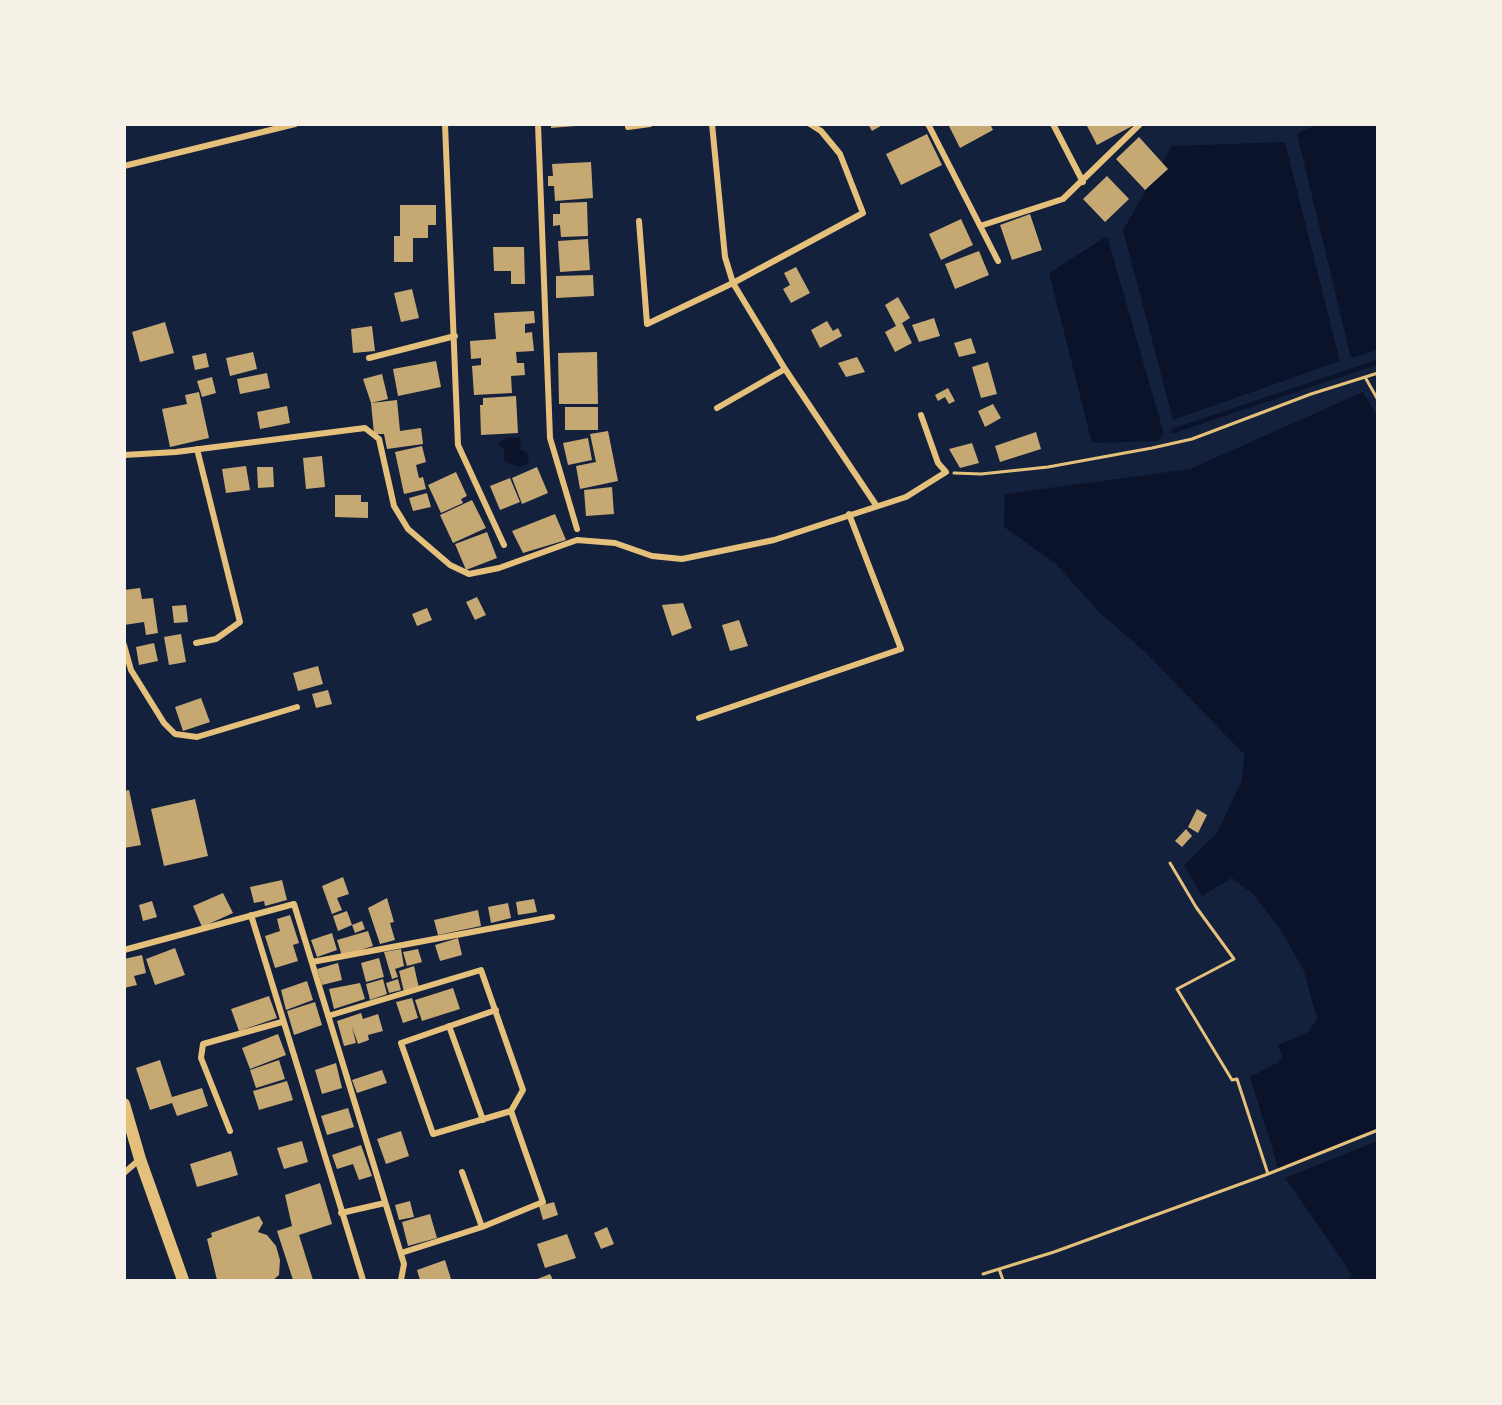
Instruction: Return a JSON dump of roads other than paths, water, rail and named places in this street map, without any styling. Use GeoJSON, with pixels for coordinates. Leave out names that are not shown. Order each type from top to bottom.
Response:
{"type":"FeatureCollection","features":[{"type":"Feature","properties":{"kind":"main road"},"geometry":{"type":"LineString","coordinates":[[124,1104],[140,1159],[183,1281]]}},
{"type":"Feature","properties":{"kind":"street"},"geometry":{"type":"LineString","coordinates":[[124,166],[295,124]]}},
{"type":"Feature","properties":{"kind":"street"},"geometry":{"type":"LineString","coordinates":[[445,124],[458,445],[504,545]]}},
{"type":"Feature","properties":{"kind":"street"},"geometry":{"type":"LineString","coordinates":[[538,124],[550,438],[578,529]]}},
{"type":"Feature","properties":{"kind":"street"},"geometry":{"type":"LineString","coordinates":[[628,127],[650,124]]}},
{"type":"Feature","properties":{"kind":"street"},"geometry":{"type":"LineString","coordinates":[[712,124],[725,257],[733,283],[785,369],[876,505]]}},
{"type":"Feature","properties":{"kind":"street"},"geometry":{"type":"LineString","coordinates":[[639,221],[647,324],[733,283],[863,213],[840,154],[821,131],[810,124]]}},
{"type":"Feature","properties":{"kind":"street"},"geometry":{"type":"LineString","coordinates":[[928,124],[998,261]]}},
{"type":"Feature","properties":{"kind":"street"},"geometry":{"type":"LineString","coordinates":[[1053,124],[1083,182]]}},
{"type":"Feature","properties":{"kind":"street"},"geometry":{"type":"LineString","coordinates":[[980,226],[1064,199],[1140,124]]}},
{"type":"Feature","properties":{"kind":"street"},"geometry":{"type":"LineString","coordinates":[[369,358],[455,336]]}},
{"type":"Feature","properties":{"kind":"street"},"geometry":{"type":"LineString","coordinates":[[717,408],[785,369]]}},
{"type":"Feature","properties":{"kind":"street"},"geometry":{"type":"LineString","coordinates":[[124,455],[197,449],[365,428],[379,439],[394,506],[408,529],[450,565],[469,574],[499,568],[576,540],[615,543],[652,556],[682,559],[774,540],[906,497],[946,472],[938,463],[921,415]]}},
{"type":"Feature","properties":{"kind":"street"},"geometry":{"type":"LineString","coordinates":[[196,643],[216,639],[240,622],[231,576],[197,449]]}},
{"type":"Feature","properties":{"kind":"street"},"geometry":{"type":"LineString","coordinates":[[699,718],[901,649],[849,514]]}},
{"type":"Feature","properties":{"kind":"street"},"geometry":{"type":"LineString","coordinates":[[124,645],[131,670],[164,723],[175,734],[196,736],[297,707]]}},
{"type":"Feature","properties":{"kind":"street"},"geometry":{"type":"LineString","coordinates":[[124,950],[294,904],[401,1253],[404,1264],[401,1281]]}},
{"type":"Feature","properties":{"kind":"street"},"geometry":{"type":"LineString","coordinates":[[250,915],[363,1281]]}},
{"type":"Feature","properties":{"kind":"street"},"geometry":{"type":"LineString","coordinates":[[312,962],[552,917]]}},
{"type":"Feature","properties":{"kind":"street"},"geometry":{"type":"LineString","coordinates":[[328,1016],[482,970],[523,1090],[512,1111],[543,1202],[482,1227],[401,1253]]}},
{"type":"Feature","properties":{"kind":"street"},"geometry":{"type":"LineString","coordinates":[[496,1011],[401,1043],[433,1134],[512,1111]]}},
{"type":"Feature","properties":{"kind":"street"},"geometry":{"type":"LineString","coordinates":[[230,1131],[201,1058],[203,1044],[282,1022]]}},
{"type":"Feature","properties":{"kind":"street"},"geometry":{"type":"LineString","coordinates":[[449,1026],[483,1119]]}},
{"type":"Feature","properties":{"kind":"street"},"geometry":{"type":"LineString","coordinates":[[124,1173],[140,1159]]}},
{"type":"Feature","properties":{"kind":"street"},"geometry":{"type":"LineString","coordinates":[[462,1172],[482,1227]]}},
{"type":"Feature","properties":{"kind":"street"},"geometry":{"type":"LineString","coordinates":[[341,1213],[385,1203]]}},
{"type":"Feature","properties":{"kind":"water"},"geometry":{"type":"Polygon","coordinates":[[[1318,124],[1377,125],[1377,350],[1351,358],[1297,134],[1318,124]]]}},
{"type":"Feature","properties":{"kind":"water"},"geometry":{"type":"Polygon","coordinates":[[[1285,142],[1340,361],[1173,420],[1123,230],[1172,146],[1285,142]]]}},
{"type":"Feature","properties":{"kind":"water"},"geometry":{"type":"Polygon","coordinates":[[[1107,236],[1164,434],[1158,441],[1092,443],[1049,273],[1107,236]]]}},
{"type":"Feature","properties":{"kind":"water"},"geometry":{"type":"Polygon","coordinates":[[[1363,392],[1378,417],[1377,1128],[1279,1170],[1250,1077],[1277,1063],[1282,1057],[1278,1045],[1308,1032],[1317,1019],[1304,971],[1282,932],[1253,894],[1232,878],[1202,896],[1184,865],[1217,833],[1241,782],[1245,755],[1145,652],[1100,613],[1055,563],[1004,527],[1005,494],[1190,469],[1363,392]]]}},
{"type":"Feature","properties":{"kind":"water"},"geometry":{"type":"Polygon","coordinates":[[[509,437],[521,438],[520,449],[527,452],[529,463],[520,467],[505,462],[503,456],[505,450],[497,443],[509,437]]]}},
{"type":"Feature","properties":{"kind":"water"},"geometry":{"type":"Polygon","coordinates":[[[1377,1141],[1377,1280],[1348,1280],[1352,1276],[1343,1261],[1285,1178],[1377,1141]]]}},
{"type":"Feature","properties":{"kind":"waterway"},"geometry":{"type":"LineString","coordinates":[[1173,431],[1378,362]]}}]}
